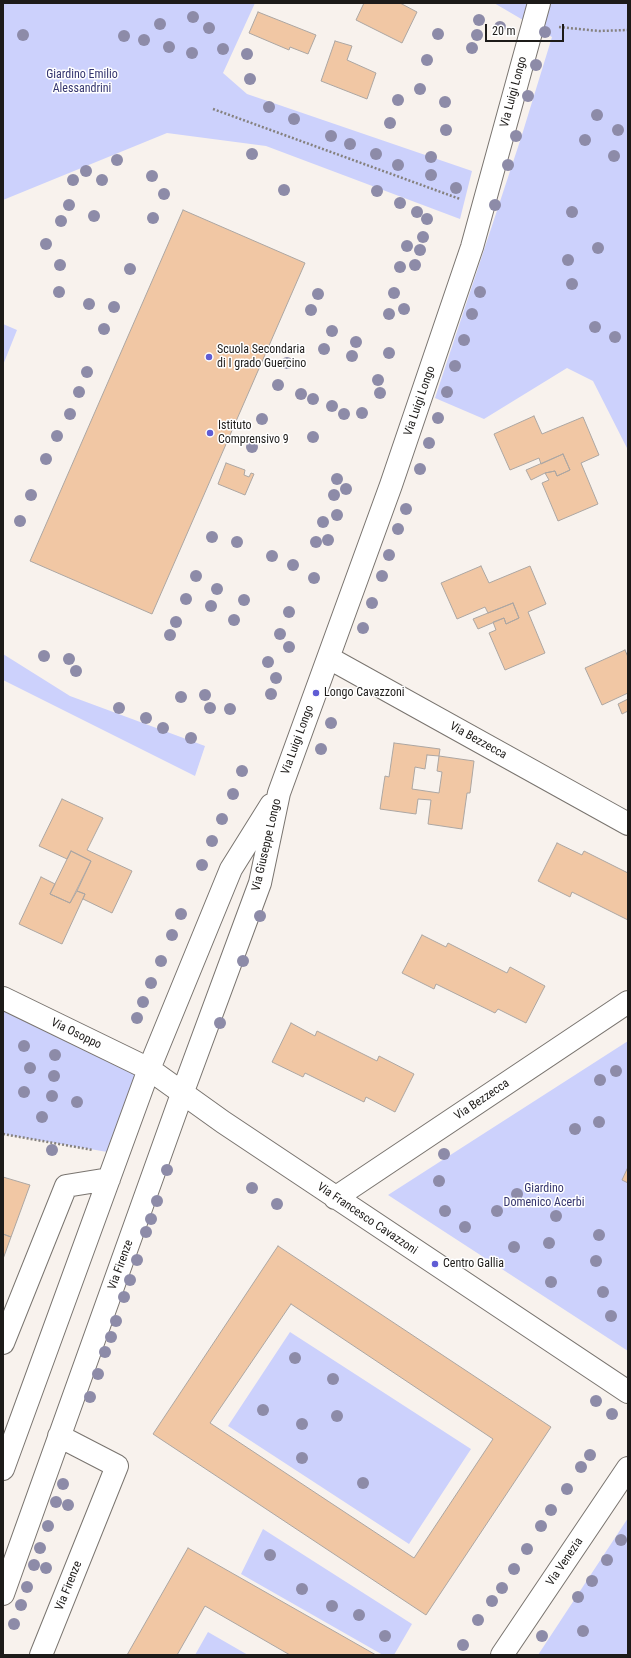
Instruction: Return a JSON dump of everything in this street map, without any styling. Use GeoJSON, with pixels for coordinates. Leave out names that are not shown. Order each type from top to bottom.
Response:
{"type":"FeatureCollection","features":[{"type":"Feature","properties":{"kind":"street","name":"Via Luigi Longo"},"geometry":{"type":"LineString","coordinates":[[279,793],[426,387],[472,247],[539,3]]}},
{"type":"Feature","properties":{"kind":"street","name":"Via Bezzecca"},"geometry":{"type":"LineString","coordinates":[[329,658],[628,824]]}},
{"type":"Feature","properties":{"kind":"street","name":"Via Giuseppe Longo"},"geometry":{"type":"LineString","coordinates":[[149,1069],[231,869],[279,793]]}},
{"type":"Feature","properties":{"kind":"street","name":"Via Giuseppe Longo"},"geometry":{"type":"LineString","coordinates":[[182,1094],[260,883],[279,793]]}},
{"type":"Feature","properties":{"kind":"street","name":"Via Osoppo"},"geometry":{"type":"LineString","coordinates":[[3,998],[149,1069]]}},
{"type":"Feature","properties":{"kind":"street","name":"Via Bezzecca"},"geometry":{"type":"LineString","coordinates":[[335,1198],[628,1002]]}},
{"type":"Feature","properties":{"kind":"street","name":"Via Francesco Cavazzoni"},"geometry":{"type":"LineString","coordinates":[[149,1069],[182,1094],[335,1198],[628,1392]]}},
{"type":"Feature","properties":{"kind":"street"},"geometry":{"type":"LineString","coordinates":[[3,1469],[149,1069]]}},
{"type":"Feature","properties":{"kind":"street","name":"Via Firenze"},"geometry":{"type":"LineString","coordinates":[[3,1594],[182,1094]]}},
{"type":"Feature","properties":{"kind":"street"},"geometry":{"type":"LineString","coordinates":[[3,1343],[66,1186],[109,1179]]}},
{"type":"Feature","properties":{"kind":"street","name":"Via Firenze"},"geometry":{"type":"LineString","coordinates":[[41,1655],[117,1466],[59,1436]]}},
{"type":"Feature","properties":{"kind":"street","name":"Via Venezia"},"geometry":{"type":"LineString","coordinates":[[502,1655],[628,1468]]}},
{"type":"Feature","properties":{"kind":"path"},"geometry":{"type":"LineString","coordinates":[[532,25],[599,31],[628,30]]}},
{"type":"Feature","properties":{"kind":"path"},"geometry":{"type":"LineString","coordinates":[[213,109],[463,200]]}},
{"type":"Feature","properties":{"kind":"path"},"geometry":{"type":"LineString","coordinates":[[3,1134],[98,1150]]}},
{"type":"Feature","properties":{"kind":"green space","name":"Giardino Emilio Alessandrini"},"geometry":{"type":"Polygon","coordinates":[[[3,3],[255,3],[223,73],[247,94],[472,171],[460,219],[266,146],[167,133],[3,200],[3,3]]]}},
{"type":"Feature","properties":{"kind":"green space"},"geometry":{"type":"Polygon","coordinates":[[[494,3],[628,3],[628,450],[593,381],[567,368],[484,419],[435,398],[521,138],[552,37],[494,3]]]}},
{"type":"Feature","properties":{"kind":"green space"},"geometry":{"type":"Polygon","coordinates":[[[3,324],[17,330],[3,365],[3,324]]]}},
{"type":"Feature","properties":{"kind":"green space"},"geometry":{"type":"Polygon","coordinates":[[[3,654],[70,696],[205,746],[195,776],[3,680],[3,654]]]}},
{"type":"Feature","properties":{"kind":"green space"},"geometry":{"type":"Polygon","coordinates":[[[3,998],[149,1069],[119,1154],[3,1134],[3,998]]]}},
{"type":"Feature","properties":{"kind":"green space","name":"Giardino Domenico Acerbi"},"geometry":{"type":"Polygon","coordinates":[[[628,1041],[628,1351],[388,1195],[628,1041]]]}},
{"type":"Feature","properties":{"kind":"green space"},"geometry":{"type":"Polygon","coordinates":[[[290,1332],[471,1449],[409,1544],[228,1426],[290,1332]]]}},
{"type":"Feature","properties":{"kind":"green space"},"geometry":{"type":"Polygon","coordinates":[[[628,1518],[628,1655],[538,1655],[628,1518]]]}},
{"type":"Feature","properties":{"kind":"green space"},"geometry":{"type":"Polygon","coordinates":[[[263,1529],[412,1624],[394,1655],[383,1655],[241,1574],[263,1529]]]}},
{"type":"Feature","properties":{"kind":"green space"},"geometry":{"type":"Polygon","coordinates":[[[208,1632],[248,1655],[195,1655],[208,1632]]]}},
{"type":"Feature","properties":{"kind":"building"},"geometry":{"type":"Polygon","coordinates":[[[364,3],[400,3],[417,12],[402,43],[356,20],[364,3]]]}},
{"type":"Feature","properties":{"kind":"building"},"geometry":{"type":"Polygon","coordinates":[[[258,12],[316,35],[308,54],[290,47],[289,50],[249,33],[258,12]]]}},
{"type":"Feature","properties":{"kind":"building"},"geometry":{"type":"Polygon","coordinates":[[[335,41],[352,46],[347,60],[376,73],[367,99],[321,81],[335,41]]]}},
{"type":"Feature","properties":{"kind":"building"},"geometry":{"type":"Polygon","coordinates":[[[183,210],[305,263],[152,614],[30,561],[183,210]]]}},
{"type":"Feature","properties":{"kind":"building"},"geometry":{"type":"Polygon","coordinates":[[[534,416],[542,434],[583,417],[599,455],[581,463],[598,504],[558,521],[542,483],[549,480],[545,473],[555,471],[557,476],[570,470],[563,454],[541,464],[539,458],[510,470],[494,434],[534,416]]]}},
{"type":"Feature","properties":{"kind":"building"},"geometry":{"type":"Polygon","coordinates":[[[563,454],[570,470],[557,476],[555,471],[545,473],[531,480],[526,470],[563,454]]]}},
{"type":"Feature","properties":{"kind":"building"},"geometry":{"type":"Polygon","coordinates":[[[226,463],[245,470],[244,475],[249,477],[251,473],[254,474],[245,495],[218,484],[226,463]]]}},
{"type":"Feature","properties":{"kind":"building"},"geometry":{"type":"Polygon","coordinates":[[[481,566],[489,583],[530,566],[546,604],[528,612],[545,653],[505,670],[489,633],[496,630],[493,622],[504,618],[506,624],[519,618],[513,603],[488,613],[485,607],[457,619],[441,583],[481,566]]]}},
{"type":"Feature","properties":{"kind":"building"},"geometry":{"type":"Polygon","coordinates":[[[513,603],[519,618],[506,624],[504,618],[478,629],[473,619],[513,603]]]}},
{"type":"Feature","properties":{"kind":"building"},"geometry":{"type":"Polygon","coordinates":[[[625,650],[628,657],[628,693],[602,705],[585,668],[625,650]]]}},
{"type":"Feature","properties":{"kind":"building"},"geometry":{"type":"Polygon","coordinates":[[[628,699],[628,711],[622,714],[618,704],[628,699]]]}},
{"type":"Feature","properties":{"kind":"building"},"geometry":{"type":"Polygon","coordinates":[[[394,743],[440,749],[439,756],[474,761],[470,793],[467,793],[462,829],[428,824],[431,800],[418,799],[416,814],[380,809],[385,776],[389,777],[394,743]]]}},
{"type":"Feature","properties":{"kind":"building"},"geometry":{"type":"Polygon","coordinates":[[[427,755],[439,756],[437,771],[442,772],[439,793],[412,789],[415,767],[425,769],[427,755]]]}},
{"type":"Feature","properties":{"kind":"building"},"geometry":{"type":"Polygon","coordinates":[[[62,799],[103,818],[87,850],[132,871],[112,913],[83,899],[85,894],[77,891],[91,861],[71,851],[67,859],[39,846],[62,799]]]}},
{"type":"Feature","properties":{"kind":"building"},"geometry":{"type":"Polygon","coordinates":[[[557,843],[582,855],[584,851],[628,873],[628,920],[572,892],[570,897],[538,881],[557,843]]]}},
{"type":"Feature","properties":{"kind":"building"},"geometry":{"type":"Polygon","coordinates":[[[71,851],[91,861],[70,903],[50,894],[71,851]]]}},
{"type":"Feature","properties":{"kind":"building"},"geometry":{"type":"Polygon","coordinates":[[[41,877],[55,884],[50,894],[70,903],[77,891],[85,894],[62,944],[19,924],[41,877]]]}},
{"type":"Feature","properties":{"kind":"building"},"geometry":{"type":"Polygon","coordinates":[[[422,935],[446,947],[448,943],[507,973],[510,967],[545,986],[526,1023],[498,1009],[495,1013],[436,984],[434,989],[402,973],[422,935]]]}},
{"type":"Feature","properties":{"kind":"building"},"geometry":{"type":"Polygon","coordinates":[[[291,1023],[315,1036],[317,1031],[377,1061],[379,1056],[414,1074],[395,1112],[366,1097],[364,1102],[305,1073],[303,1077],[272,1062],[291,1023]]]}},
{"type":"Feature","properties":{"kind":"building"},"geometry":{"type":"Polygon","coordinates":[[[628,1167],[628,1183],[622,1180],[628,1167]]]}},
{"type":"Feature","properties":{"kind":"building"},"geometry":{"type":"Polygon","coordinates":[[[3,1177],[30,1185],[11,1237],[3,1234],[3,1177]]]}},
{"type":"Feature","properties":{"kind":"building"},"geometry":{"type":"Polygon","coordinates":[[[3,1234],[11,1237],[3,1259],[3,1234]]]}},
{"type":"Feature","properties":{"kind":"building"},"geometry":{"type":"Polygon","coordinates":[[[278,1246],[551,1427],[426,1615],[153,1434],[278,1246]],[[291,1304],[210,1423],[414,1558],[493,1439],[291,1304]]]}},
{"type":"Feature","properties":{"kind":"building"},"geometry":{"type":"Polygon","coordinates":[[[188,1548],[376,1655],[290,1655],[205,1606],[177,1655],[127,1655],[188,1548]]]}},
{"type":"Feature","properties":{"kind":"place","name":"Scuola Secondaria di I grado Guercino"},"geometry":{"type":"Point","coordinates":[209,357]}},
{"type":"Feature","properties":{"kind":"place","name":"Istituto Comprensivo 9"},"geometry":{"type":"Point","coordinates":[210,433]}},
{"type":"Feature","properties":{"kind":"place","name":"Longo Cavazzoni"},"geometry":{"type":"Point","coordinates":[316,693]}},
{"type":"Feature","properties":{"kind":"place","name":"Centro Gallia"},"geometry":{"type":"Point","coordinates":[435,1264]}}]}
